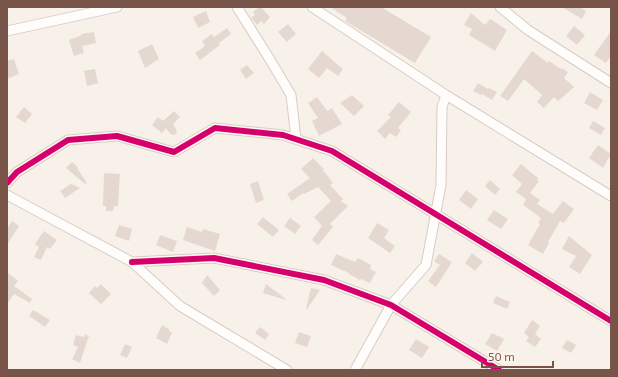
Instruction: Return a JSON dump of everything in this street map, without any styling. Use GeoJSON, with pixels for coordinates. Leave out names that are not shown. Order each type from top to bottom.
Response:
{"type":"FeatureCollection","features":[{"type":"Feature","properties":{"kind":"street"},"geometry":{"type":"LineString","coordinates":[[7,31],[118,7]]}},
{"type":"Feature","properties":{"kind":"street"},"geometry":{"type":"LineString","coordinates":[[237,7],[276,69],[290,95],[296,139]]}},
{"type":"Feature","properties":{"kind":"street"},"geometry":{"type":"LineString","coordinates":[[312,7],[446,95],[611,196]]}},
{"type":"Feature","properties":{"kind":"street"},"geometry":{"type":"LineString","coordinates":[[500,7],[528,30],[611,83]]}},
{"type":"Feature","properties":{"kind":"street"},"geometry":{"type":"LineString","coordinates":[[355,370],[391,305],[426,265],[441,185],[442,108],[446,95]]}},
{"type":"Feature","properties":{"kind":"street"},"geometry":{"type":"LineString","coordinates":[[7,183],[18,172],[68,140],[118,136],[174,152],[215,128],[283,135],[332,151],[611,321]]}},
{"type":"Feature","properties":{"kind":"street"},"geometry":{"type":"LineString","coordinates":[[7,195],[132,262],[180,306],[287,370]]}},
{"type":"Feature","properties":{"kind":"street"},"geometry":{"type":"LineString","coordinates":[[132,262],[214,258],[324,280],[391,305],[499,370]]}},
{"type":"Feature","properties":{"kind":"building"},"geometry":{"type":"Polygon","coordinates":[[[261,7],[270,17],[264,24],[261,21],[257,25],[251,18],[255,15],[253,12],[261,7]]]}},
{"type":"Feature","properties":{"kind":"building"},"geometry":{"type":"Polygon","coordinates":[[[330,7],[381,7],[431,37],[415,63],[345,21],[347,18],[330,7]]]}},
{"type":"Feature","properties":{"kind":"building"},"geometry":{"type":"Polygon","coordinates":[[[562,7],[580,7],[586,11],[582,19],[562,7]]]}},
{"type":"Feature","properties":{"kind":"building"},"geometry":{"type":"Polygon","coordinates":[[[206,11],[210,22],[198,28],[193,17],[206,11]]]}},
{"type":"Feature","properties":{"kind":"building"},"geometry":{"type":"Polygon","coordinates":[[[471,13],[485,25],[490,19],[507,30],[495,51],[469,35],[472,29],[464,25],[471,13]]]}},
{"type":"Feature","properties":{"kind":"building"},"geometry":{"type":"Polygon","coordinates":[[[288,24],[296,34],[287,42],[278,32],[288,24]]]}},
{"type":"Feature","properties":{"kind":"building"},"geometry":{"type":"Polygon","coordinates":[[[574,26],[585,35],[577,45],[566,36],[574,26]]]}},
{"type":"Feature","properties":{"kind":"building"},"geometry":{"type":"Polygon","coordinates":[[[227,28],[231,34],[219,43],[220,45],[200,60],[195,53],[205,46],[202,41],[212,34],[214,37],[227,28]]]}},
{"type":"Feature","properties":{"kind":"building"},"geometry":{"type":"Polygon","coordinates":[[[611,31],[611,56],[606,63],[594,55],[611,31]]]}},
{"type":"Feature","properties":{"kind":"building"},"geometry":{"type":"Polygon","coordinates":[[[94,32],[96,43],[82,46],[84,53],[74,56],[69,40],[82,35],[81,34],[94,32]]]}},
{"type":"Feature","properties":{"kind":"building"},"geometry":{"type":"Polygon","coordinates":[[[152,44],[159,59],[145,68],[138,51],[152,44]]]}},
{"type":"Feature","properties":{"kind":"building"},"geometry":{"type":"Polygon","coordinates":[[[322,51],[343,69],[338,76],[327,68],[319,78],[308,69],[322,51]]]}},
{"type":"Feature","properties":{"kind":"building"},"geometry":{"type":"Polygon","coordinates":[[[532,51],[548,63],[549,61],[568,72],[564,78],[574,87],[558,101],[554,97],[544,108],[537,102],[542,95],[524,79],[508,101],[500,96],[532,51]]]}},
{"type":"Feature","properties":{"kind":"building"},"geometry":{"type":"Polygon","coordinates":[[[14,59],[19,74],[7,79],[7,61],[14,59]]]}},
{"type":"Feature","properties":{"kind":"building"},"geometry":{"type":"Polygon","coordinates":[[[247,65],[254,73],[246,79],[240,70],[247,65]]]}},
{"type":"Feature","properties":{"kind":"building"},"geometry":{"type":"Polygon","coordinates":[[[95,69],[98,83],[87,86],[84,71],[95,69]]]}},
{"type":"Feature","properties":{"kind":"building"},"geometry":{"type":"Polygon","coordinates":[[[478,83],[497,92],[492,100],[473,91],[478,83]]]}},
{"type":"Feature","properties":{"kind":"building"},"geometry":{"type":"Polygon","coordinates":[[[590,92],[603,100],[597,110],[584,103],[590,92]]]}},
{"type":"Feature","properties":{"kind":"building"},"geometry":{"type":"Polygon","coordinates":[[[352,95],[364,106],[354,116],[340,103],[352,95]]]}},
{"type":"Feature","properties":{"kind":"building"},"geometry":{"type":"Polygon","coordinates":[[[317,97],[327,111],[332,108],[342,124],[319,136],[312,121],[318,118],[308,103],[317,97]]]}},
{"type":"Feature","properties":{"kind":"building"},"geometry":{"type":"Polygon","coordinates":[[[399,102],[411,112],[398,128],[401,130],[396,137],[390,133],[385,139],[377,131],[391,117],[388,115],[399,102]]]}},
{"type":"Feature","properties":{"kind":"building"},"geometry":{"type":"Polygon","coordinates":[[[24,107],[32,114],[25,123],[16,117],[24,107]]]}},
{"type":"Feature","properties":{"kind":"building"},"geometry":{"type":"Polygon","coordinates":[[[174,111],[180,117],[173,124],[177,131],[175,135],[170,134],[166,128],[162,133],[152,125],[158,117],[163,121],[174,111]]]}},
{"type":"Feature","properties":{"kind":"building"},"geometry":{"type":"Polygon","coordinates":[[[593,121],[605,128],[601,135],[589,128],[593,121]]]}},
{"type":"Feature","properties":{"kind":"building"},"geometry":{"type":"Polygon","coordinates":[[[598,145],[611,154],[603,168],[589,158],[598,145]]]}},
{"type":"Feature","properties":{"kind":"building"},"geometry":{"type":"Polygon","coordinates":[[[313,158],[324,169],[323,170],[333,183],[330,185],[343,199],[341,201],[348,206],[330,224],[333,227],[318,245],[312,240],[322,226],[314,217],[331,201],[318,187],[304,194],[303,193],[292,201],[287,194],[310,178],[301,169],[313,158]]]}},
{"type":"Feature","properties":{"kind":"building"},"geometry":{"type":"Polygon","coordinates":[[[72,162],[78,167],[77,168],[87,183],[85,184],[66,168],[72,162]]]}},
{"type":"Feature","properties":{"kind":"building"},"geometry":{"type":"Polygon","coordinates":[[[521,164],[538,178],[537,180],[539,181],[530,193],[540,200],[537,204],[553,214],[563,201],[574,209],[564,223],[560,221],[543,254],[528,245],[540,224],[538,223],[541,218],[523,205],[526,199],[516,192],[522,184],[512,175],[521,164]]]}},
{"type":"Feature","properties":{"kind":"building"},"geometry":{"type":"Polygon","coordinates":[[[104,173],[120,174],[118,206],[114,206],[113,211],[106,211],[106,206],[103,206],[104,173]]]}},
{"type":"Feature","properties":{"kind":"building"},"geometry":{"type":"Polygon","coordinates":[[[490,180],[500,189],[495,195],[485,186],[490,180]]]}},
{"type":"Feature","properties":{"kind":"building"},"geometry":{"type":"Polygon","coordinates":[[[258,181],[264,200],[256,203],[250,184],[258,181]]]}},
{"type":"Feature","properties":{"kind":"building"},"geometry":{"type":"Polygon","coordinates":[[[71,184],[80,188],[65,198],[60,191],[71,184]]]}},
{"type":"Feature","properties":{"kind":"building"},"geometry":{"type":"Polygon","coordinates":[[[466,190],[478,199],[471,209],[459,200],[466,190]]]}},
{"type":"Feature","properties":{"kind":"building"},"geometry":{"type":"Polygon","coordinates":[[[494,210],[508,219],[501,229],[487,220],[494,210]]]}},
{"type":"Feature","properties":{"kind":"building"},"geometry":{"type":"Polygon","coordinates":[[[263,217],[279,230],[273,237],[257,224],[263,217]]]}},
{"type":"Feature","properties":{"kind":"building"},"geometry":{"type":"Polygon","coordinates":[[[290,218],[301,226],[295,234],[284,226],[290,218]]]}},
{"type":"Feature","properties":{"kind":"building"},"geometry":{"type":"Polygon","coordinates":[[[12,221],[19,226],[7,245],[7,229],[12,221]]]}},
{"type":"Feature","properties":{"kind":"building"},"geometry":{"type":"Polygon","coordinates":[[[377,223],[389,230],[384,238],[395,246],[390,253],[368,238],[377,223]]]}},
{"type":"Feature","properties":{"kind":"building"},"geometry":{"type":"Polygon","coordinates":[[[119,225],[132,229],[129,241],[115,236],[119,225]]]}},
{"type":"Feature","properties":{"kind":"building"},"geometry":{"type":"Polygon","coordinates":[[[187,227],[202,232],[203,229],[220,234],[215,251],[183,240],[187,227]]]}},
{"type":"Feature","properties":{"kind":"building"},"geometry":{"type":"Polygon","coordinates":[[[44,231],[57,240],[50,249],[47,247],[41,260],[34,257],[39,247],[35,244],[44,231]]]}},
{"type":"Feature","properties":{"kind":"building"},"geometry":{"type":"Polygon","coordinates":[[[160,235],[177,241],[173,252],[156,245],[160,235]]]}},
{"type":"Feature","properties":{"kind":"building"},"geometry":{"type":"Polygon","coordinates":[[[569,236],[592,255],[580,274],[569,267],[576,256],[562,249],[569,236]]]}},
{"type":"Feature","properties":{"kind":"building"},"geometry":{"type":"Polygon","coordinates":[[[472,253],[483,262],[475,271],[465,263],[472,253]]]}},
{"type":"Feature","properties":{"kind":"building"},"geometry":{"type":"Polygon","coordinates":[[[336,254],[355,262],[358,258],[371,265],[370,269],[376,272],[370,283],[361,279],[360,280],[331,265],[336,254]]]}},
{"type":"Feature","properties":{"kind":"building"},"geometry":{"type":"Polygon","coordinates":[[[439,254],[452,262],[436,287],[428,281],[440,265],[434,261],[439,254]]]}},
{"type":"Feature","properties":{"kind":"building"},"geometry":{"type":"Polygon","coordinates":[[[7,272],[18,281],[14,286],[32,299],[30,303],[14,294],[7,304],[7,272]]]}},
{"type":"Feature","properties":{"kind":"building"},"geometry":{"type":"Polygon","coordinates":[[[207,275],[220,290],[214,296],[202,283],[207,275]]]}},
{"type":"Feature","properties":{"kind":"building"},"geometry":{"type":"Polygon","coordinates":[[[101,284],[111,294],[101,304],[89,293],[95,286],[97,288],[101,284]]]}},
{"type":"Feature","properties":{"kind":"building"},"geometry":{"type":"Polygon","coordinates":[[[266,284],[286,299],[286,300],[263,293],[266,284]]]}},
{"type":"Feature","properties":{"kind":"building"},"geometry":{"type":"Polygon","coordinates":[[[311,288],[320,290],[306,309],[311,288]]]}},
{"type":"Feature","properties":{"kind":"building"},"geometry":{"type":"Polygon","coordinates":[[[496,296],[510,302],[507,309],[493,303],[496,296]]]}},
{"type":"Feature","properties":{"kind":"building"},"geometry":{"type":"Polygon","coordinates":[[[33,310],[50,320],[45,327],[29,316],[33,310]]]}},
{"type":"Feature","properties":{"kind":"building"},"geometry":{"type":"Polygon","coordinates":[[[532,320],[540,326],[535,334],[541,339],[535,347],[526,341],[529,337],[524,333],[532,320]]]}},
{"type":"Feature","properties":{"kind":"building"},"geometry":{"type":"Polygon","coordinates":[[[162,325],[172,332],[167,344],[156,338],[162,325]]]}},
{"type":"Feature","properties":{"kind":"building"},"geometry":{"type":"Polygon","coordinates":[[[260,327],[269,334],[265,340],[255,333],[260,327]]]}},
{"type":"Feature","properties":{"kind":"building"},"geometry":{"type":"Polygon","coordinates":[[[299,332],[311,336],[307,347],[295,343],[299,332]]]}},
{"type":"Feature","properties":{"kind":"building"},"geometry":{"type":"Polygon","coordinates":[[[492,333],[504,339],[497,351],[485,344],[492,333]]]}},
{"type":"Feature","properties":{"kind":"building"},"geometry":{"type":"Polygon","coordinates":[[[85,334],[89,336],[80,363],[72,359],[78,347],[73,345],[76,335],[84,337],[85,334]]]}},
{"type":"Feature","properties":{"kind":"building"},"geometry":{"type":"Polygon","coordinates":[[[416,339],[429,347],[422,358],[409,350],[416,339]]]}},
{"type":"Feature","properties":{"kind":"building"},"geometry":{"type":"Polygon","coordinates":[[[567,340],[576,345],[571,353],[562,348],[567,340]]]}},
{"type":"Feature","properties":{"kind":"building"},"geometry":{"type":"Polygon","coordinates":[[[125,344],[132,347],[127,358],[120,355],[125,344]]]}},
{"type":"Feature","properties":{"kind":"cycle path"},"geometry":{"type":"LineString","coordinates":[[7,183],[17,172],[68,140],[117,136],[174,152],[215,128],[283,135],[332,151],[611,321]]}},
{"type":"Feature","properties":{"kind":"cycle path"},"geometry":{"type":"LineString","coordinates":[[132,262],[214,258],[324,280],[391,305],[499,370]]}}]}
